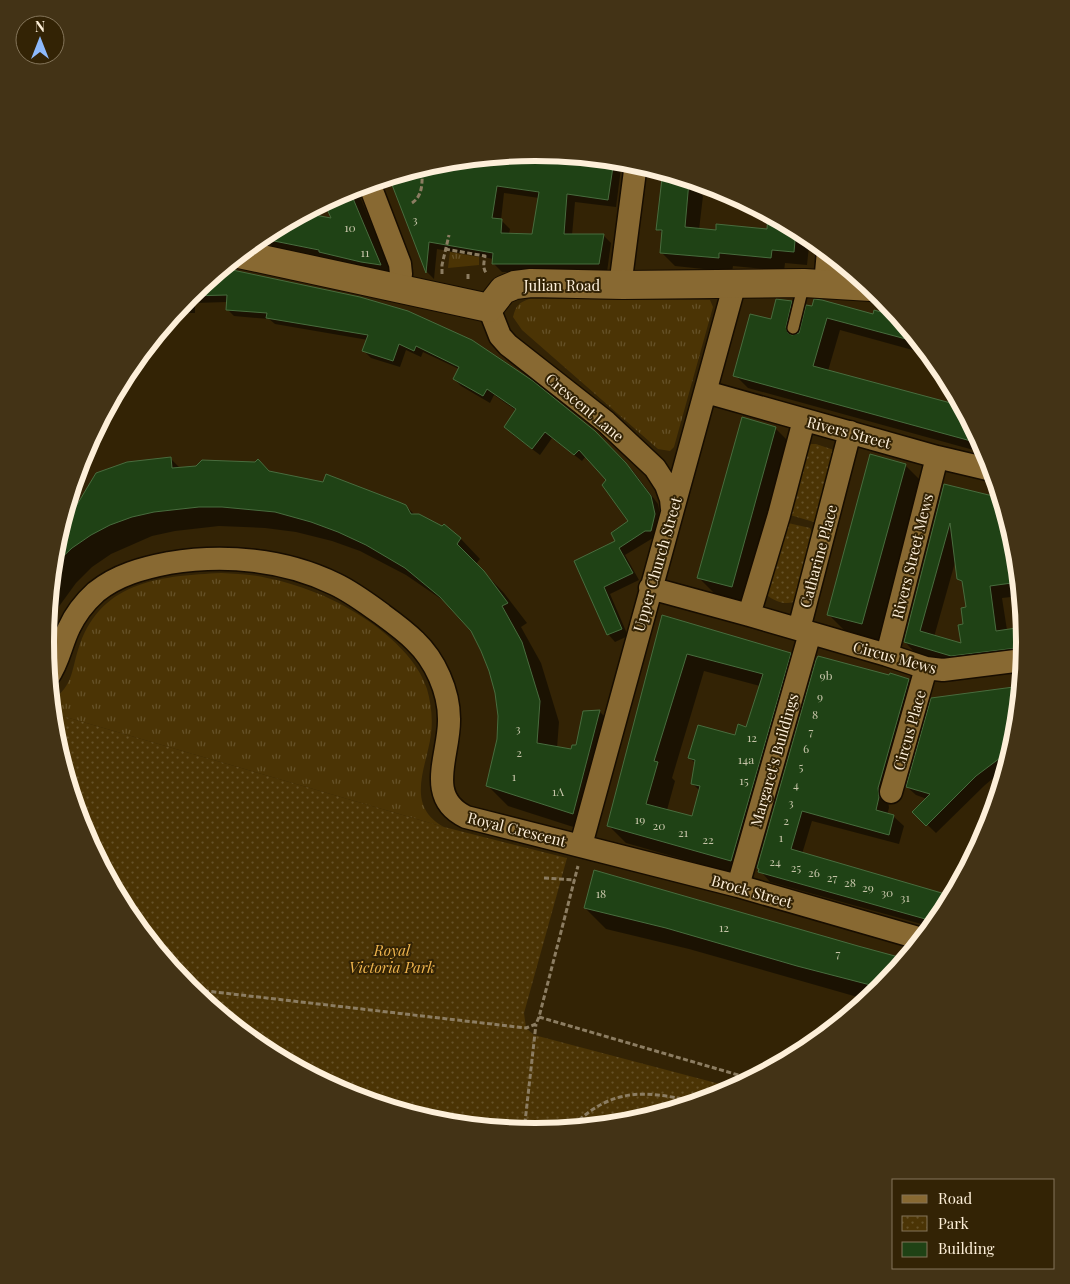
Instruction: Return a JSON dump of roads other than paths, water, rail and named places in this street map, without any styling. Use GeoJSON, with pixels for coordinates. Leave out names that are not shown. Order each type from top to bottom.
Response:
{"type":"FeatureCollection","features":[{"type":"Feature","properties":{"kind":"street"},"geometry":{"type":"LineString","coordinates":[[622,285],[622,271],[635,171]]}},
{"type":"Feature","properties":{"kind":"street"},"geometry":{"type":"LineString","coordinates":[[371,189],[400,264],[401,274],[398,289]]}},
{"type":"Feature","properties":{"kind":"street","name":"Julian Road"},"geometry":{"type":"LineString","coordinates":[[248,256],[398,289],[496,299],[515,285],[531,283],[622,285],[734,283],[859,286]]}},
{"type":"Feature","properties":{"kind":"street"},"geometry":{"type":"LineString","coordinates":[[814,284],[825,258]]}},
{"type":"Feature","properties":{"kind":"street","name":"Upper Church Street"},"geometry":{"type":"LineString","coordinates":[[580,845],[706,392],[734,283]]}},
{"type":"Feature","properties":{"kind":"street","name":"Crescent Lane"},"geometry":{"type":"LineString","coordinates":[[496,299],[500,336],[508,345],[606,422],[655,468],[666,485],[671,499],[672,511]]}},
{"type":"Feature","properties":{"kind":"street","name":"Rivers Street"},"geometry":{"type":"LineString","coordinates":[[706,392],[984,468]]}},
{"type":"Feature","properties":{"kind":"street"},"geometry":{"type":"LineString","coordinates":[[749,615],[779,515],[804,420]]}},
{"type":"Feature","properties":{"kind":"street","name":"Catharine Place"},"geometry":{"type":"LineString","coordinates":[[650,588],[804,631],[850,432]]}},
{"type":"Feature","properties":{"kind":"street","name":"Rivers Street Mews"},"geometry":{"type":"LineString","coordinates":[[887,655],[936,456]]}},
{"type":"Feature","properties":{"kind":"street","name":"Royal Crescent"},"geometry":{"type":"LineString","coordinates":[[55,665],[68,628],[80,609],[96,592],[121,577],[147,567],[205,558],[271,564],[303,571],[336,584],[364,601],[416,642],[431,661],[440,678],[447,698],[449,719],[442,772],[443,794],[448,804],[456,812],[466,817],[580,845]]}},
{"type":"Feature","properties":{"kind":"street","name":"Circus Mews"},"geometry":{"type":"LineString","coordinates":[[804,631],[926,668],[943,670],[1015,661]]}},
{"type":"Feature","properties":{"kind":"street","name":"Margaret's Buildings"},"geometry":{"type":"LineString","coordinates":[[738,886],[804,631]]}},
{"type":"Feature","properties":{"kind":"street","name":"Circus Place"},"geometry":{"type":"LineString","coordinates":[[892,792],[926,668]]}},
{"type":"Feature","properties":{"kind":"street","name":"Brock Street"},"geometry":{"type":"LineString","coordinates":[[580,845],[738,886],[915,937]]}},
{"type":"Feature","properties":{"kind":"lane"},"geometry":{"type":"LineString","coordinates":[[793,328],[814,284]]}},
{"type":"Feature","properties":{"kind":"park label","name":"Royal Victoria Park"},"geometry":{"type":"Point","coordinates":[392,958]}}]}
